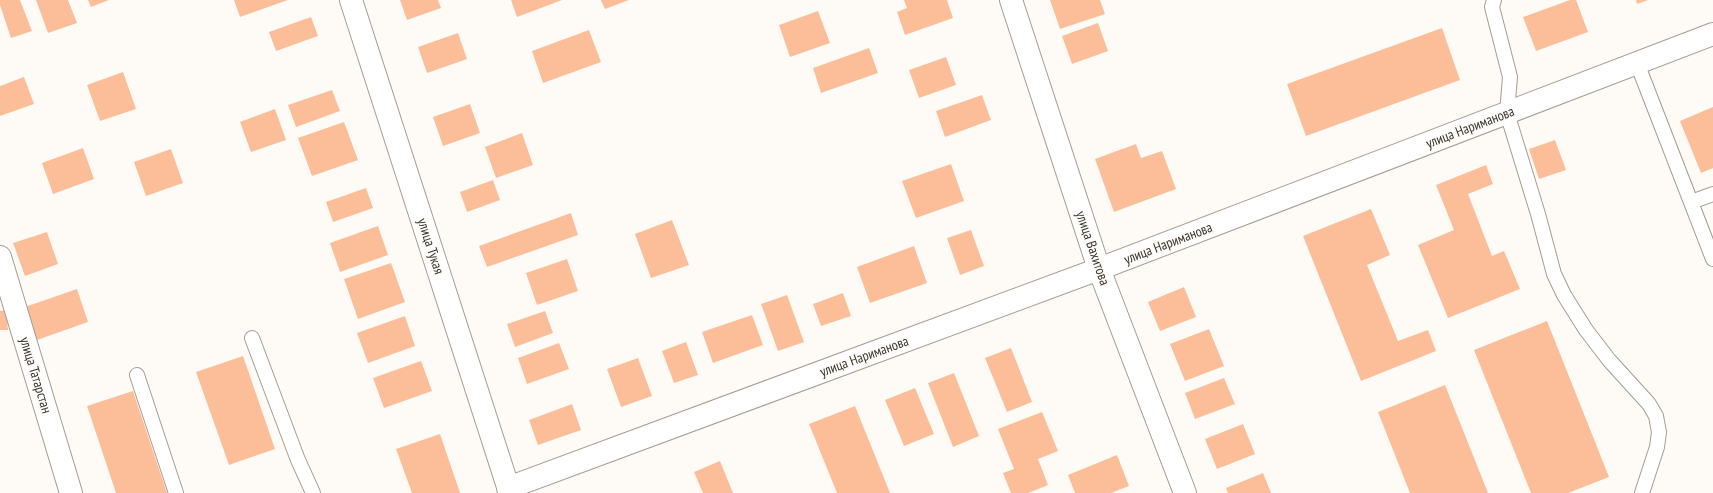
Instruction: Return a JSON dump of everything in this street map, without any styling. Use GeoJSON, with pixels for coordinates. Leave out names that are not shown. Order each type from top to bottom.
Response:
{"type":"FeatureCollection","features":[{"type":"Feature","properties":{"kind":"street","name":"улица Тукая"},"geometry":{"type":"LineString","coordinates":[[351,0],[509,491]]}},
{"type":"Feature","properties":{"kind":"street","name":"улица Вахитова"},"geometry":{"type":"LineString","coordinates":[[1011,0],[1099,269],[1185,493]]}},
{"type":"Feature","properties":{"kind":"street","name":"улица Нариманова"},"geometry":{"type":"LineString","coordinates":[[509,491],[1099,269],[1713,34]]}},
{"type":"Feature","properties":{"kind":"street","name":"улица Татарстан"},"geometry":{"type":"LineString","coordinates":[[0,257],[71,493]]}},
{"type":"Feature","properties":{"kind":"lane"},"geometry":{"type":"LineString","coordinates":[[1494,0],[1492,8],[1510,77],[1507,113],[1538,214],[1554,274],[1564,296],[1595,342],[1609,360],[1649,404],[1656,416],[1659,432],[1657,447],[1642,493]]}},
{"type":"Feature","properties":{"kind":"lane"},"geometry":{"type":"LineString","coordinates":[[1637,63],[1713,259]]}},
{"type":"Feature","properties":{"kind":"lane"},"geometry":{"type":"LineString","coordinates":[[1691,202],[1713,194]]}},
{"type":"Feature","properties":{"kind":"lane"},"geometry":{"type":"LineString","coordinates":[[252,338],[298,460],[313,493]]}},
{"type":"Feature","properties":{"kind":"lane"},"geometry":{"type":"LineString","coordinates":[[137,375],[176,493]]}},
{"type":"Feature","properties":{"kind":"building"},"geometry":{"type":"Polygon","coordinates":[[[0,0],[20,0],[32,31],[11,38],[0,5],[0,0]]]}},
{"type":"Feature","properties":{"kind":"building"},"geometry":{"type":"Polygon","coordinates":[[[36,0],[68,0],[77,23],[48,33],[36,0]]]}},
{"type":"Feature","properties":{"kind":"building"},"geometry":{"type":"Polygon","coordinates":[[[88,0],[109,0],[91,7],[88,0]]]}},
{"type":"Feature","properties":{"kind":"building"},"geometry":{"type":"Polygon","coordinates":[[[234,0],[288,0],[240,17],[234,0]]]}},
{"type":"Feature","properties":{"kind":"building"},"geometry":{"type":"Polygon","coordinates":[[[400,0],[438,0],[441,8],[407,20],[400,0]]]}},
{"type":"Feature","properties":{"kind":"building"},"geometry":{"type":"Polygon","coordinates":[[[511,0],[562,0],[517,17],[511,0]]]}},
{"type":"Feature","properties":{"kind":"building"},"geometry":{"type":"Polygon","coordinates":[[[601,0],[629,0],[605,9],[601,0]]]}},
{"type":"Feature","properties":{"kind":"building"},"geometry":{"type":"Polygon","coordinates":[[[904,0],[947,0],[953,18],[905,35],[897,12],[907,8],[904,0]]]}},
{"type":"Feature","properties":{"kind":"building"},"geometry":{"type":"Polygon","coordinates":[[[1050,0],[1100,0],[1105,14],[1060,29],[1050,0]]]}},
{"type":"Feature","properties":{"kind":"building"},"geometry":{"type":"Polygon","coordinates":[[[1570,0],[1576,0],[1588,32],[1536,51],[1523,17],[1570,0]]]}},
{"type":"Feature","properties":{"kind":"building"},"geometry":{"type":"Polygon","coordinates":[[[1636,0],[1648,0],[1637,4],[1636,0]]]}},
{"type":"Feature","properties":{"kind":"building"},"geometry":{"type":"Polygon","coordinates":[[[818,11],[830,43],[790,57],[779,25],[818,11]]]}},
{"type":"Feature","properties":{"kind":"building"},"geometry":{"type":"Polygon","coordinates":[[[311,17],[318,36],[276,51],[269,32],[311,17]]]}},
{"type":"Feature","properties":{"kind":"building"},"geometry":{"type":"Polygon","coordinates":[[[1098,23],[1108,51],[1072,64],[1062,36],[1098,23]]]}},
{"type":"Feature","properties":{"kind":"building"},"geometry":{"type":"Polygon","coordinates":[[[1442,28],[1460,80],[1306,136],[1287,84],[1442,28]]]}},
{"type":"Feature","properties":{"kind":"building"},"geometry":{"type":"Polygon","coordinates":[[[589,30],[601,62],[543,83],[532,51],[589,30]]]}},
{"type":"Feature","properties":{"kind":"building"},"geometry":{"type":"Polygon","coordinates":[[[458,33],[467,59],[427,73],[418,47],[458,33]]]}},
{"type":"Feature","properties":{"kind":"building"},"geometry":{"type":"Polygon","coordinates":[[[869,48],[878,73],[821,93],[813,68],[869,48]]]}},
{"type":"Feature","properties":{"kind":"building"},"geometry":{"type":"Polygon","coordinates":[[[946,57],[956,85],[919,98],[909,70],[946,57]]]}},
{"type":"Feature","properties":{"kind":"building"},"geometry":{"type":"Polygon","coordinates":[[[123,72],[136,109],[100,121],[87,85],[123,72]]]}},
{"type":"Feature","properties":{"kind":"building"},"geometry":{"type":"Polygon","coordinates":[[[24,77],[34,104],[0,116],[0,86],[24,77]]]}},
{"type":"Feature","properties":{"kind":"building"},"geometry":{"type":"Polygon","coordinates":[[[332,90],[340,111],[296,127],[288,105],[332,90]]]}},
{"type":"Feature","properties":{"kind":"building"},"geometry":{"type":"Polygon","coordinates":[[[982,95],[991,120],[945,137],[936,111],[982,95]]]}},
{"type":"Feature","properties":{"kind":"building"},"geometry":{"type":"Polygon","coordinates":[[[470,104],[480,133],[443,146],[433,117],[470,104]]]}},
{"type":"Feature","properties":{"kind":"building"},"geometry":{"type":"Polygon","coordinates":[[[1713,107],[1713,168],[1701,173],[1680,121],[1713,107]]]}},
{"type":"Feature","properties":{"kind":"building"},"geometry":{"type":"Polygon","coordinates":[[[275,109],[286,140],[251,152],[240,122],[275,109]]]}},
{"type":"Feature","properties":{"kind":"building"},"geometry":{"type":"Polygon","coordinates":[[[344,122],[358,160],[312,176],[298,138],[344,122]]]}},
{"type":"Feature","properties":{"kind":"building"},"geometry":{"type":"Polygon","coordinates":[[[522,133],[533,165],[496,178],[485,147],[522,133]]]}},
{"type":"Feature","properties":{"kind":"building"},"geometry":{"type":"Polygon","coordinates":[[[1555,140],[1566,170],[1539,179],[1529,149],[1555,140]]]}},
{"type":"Feature","properties":{"kind":"building"},"geometry":{"type":"Polygon","coordinates":[[[1136,144],[1141,158],[1162,151],[1176,189],[1114,212],[1095,159],[1136,144]]]}},
{"type":"Feature","properties":{"kind":"building"},"geometry":{"type":"Polygon","coordinates":[[[83,148],[94,179],[53,194],[42,163],[83,148]]]}},
{"type":"Feature","properties":{"kind":"building"},"geometry":{"type":"Polygon","coordinates":[[[171,149],[183,183],[146,196],[134,162],[171,149]]]}},
{"type":"Feature","properties":{"kind":"building"},"geometry":{"type":"Polygon","coordinates":[[[951,164],[964,201],[916,218],[902,181],[951,164]]]}},
{"type":"Feature","properties":{"kind":"building"},"geometry":{"type":"Polygon","coordinates":[[[1486,165],[1493,184],[1468,194],[1492,256],[1504,251],[1520,289],[1448,318],[1418,245],[1454,230],[1436,185],[1486,165]]]}},
{"type":"Feature","properties":{"kind":"building"},"geometry":{"type":"Polygon","coordinates":[[[493,180],[500,200],[467,212],[460,192],[493,180]]]}},
{"type":"Feature","properties":{"kind":"building"},"geometry":{"type":"Polygon","coordinates":[[[366,188],[373,208],[333,222],[326,202],[366,188]]]}},
{"type":"Feature","properties":{"kind":"building"},"geometry":{"type":"Polygon","coordinates":[[[1371,209],[1390,255],[1367,265],[1398,341],[1428,330],[1436,351],[1361,381],[1303,236],[1371,209]]]}},
{"type":"Feature","properties":{"kind":"building"},"geometry":{"type":"Polygon","coordinates":[[[571,213],[578,235],[487,267],[479,246],[571,213]]]}},
{"type":"Feature","properties":{"kind":"building"},"geometry":{"type":"Polygon","coordinates":[[[672,220],[689,265],[651,278],[635,234],[672,220]]]}},
{"type":"Feature","properties":{"kind":"building"},"geometry":{"type":"Polygon","coordinates":[[[378,226],[388,255],[340,272],[330,243],[378,226]]]}},
{"type":"Feature","properties":{"kind":"building"},"geometry":{"type":"Polygon","coordinates":[[[971,230],[984,266],[960,275],[947,238],[971,230]]]}},
{"type":"Feature","properties":{"kind":"building"},"geometry":{"type":"Polygon","coordinates":[[[47,232],[58,264],[25,276],[13,243],[47,232]]]}},
{"type":"Feature","properties":{"kind":"building"},"geometry":{"type":"Polygon","coordinates":[[[914,246],[927,283],[870,303],[857,267],[914,246]]]}},
{"type":"Feature","properties":{"kind":"building"},"geometry":{"type":"Polygon","coordinates":[[[567,259],[578,291],[537,305],[526,273],[567,259]]]}},
{"type":"Feature","properties":{"kind":"building"},"geometry":{"type":"Polygon","coordinates":[[[391,263],[405,302],[358,319],[344,279],[391,263]]]}},
{"type":"Feature","properties":{"kind":"building"},"geometry":{"type":"Polygon","coordinates":[[[1184,287],[1196,317],[1160,331],[1148,302],[1184,287]]]}},
{"type":"Feature","properties":{"kind":"building"},"geometry":{"type":"Polygon","coordinates":[[[77,289],[88,322],[34,341],[22,308],[77,289]]]}},
{"type":"Feature","properties":{"kind":"building"},"geometry":{"type":"Polygon","coordinates":[[[843,293],[851,316],[821,326],[813,304],[843,293]]]}},
{"type":"Feature","properties":{"kind":"building"},"geometry":{"type":"Polygon","coordinates":[[[787,295],[804,342],[778,351],[761,304],[787,295]]]}},
{"type":"Feature","properties":{"kind":"building"},"geometry":{"type":"Polygon","coordinates":[[[6,310],[8,330],[0,330],[0,311],[6,310]]]}},
{"type":"Feature","properties":{"kind":"building"},"geometry":{"type":"Polygon","coordinates":[[[545,311],[553,333],[515,347],[507,324],[545,311]]]}},
{"type":"Feature","properties":{"kind":"building"},"geometry":{"type":"Polygon","coordinates":[[[752,315],[763,345],[713,363],[702,332],[752,315]]]}},
{"type":"Feature","properties":{"kind":"building"},"geometry":{"type":"Polygon","coordinates":[[[405,316],[415,346],[368,363],[357,333],[405,316]]]}},
{"type":"Feature","properties":{"kind":"building"},"geometry":{"type":"Polygon","coordinates":[[[1547,321],[1609,477],[1568,493],[1531,493],[1474,350],[1547,321]]]}},
{"type":"Feature","properties":{"kind":"building"},"geometry":{"type":"Polygon","coordinates":[[[1209,329],[1224,366],[1185,381],[1170,344],[1209,329]]]}},
{"type":"Feature","properties":{"kind":"building"},"geometry":{"type":"Polygon","coordinates":[[[686,342],[698,375],[674,383],[662,351],[686,342]]]}},
{"type":"Feature","properties":{"kind":"building"},"geometry":{"type":"Polygon","coordinates":[[[559,343],[569,369],[527,384],[518,358],[559,343]]]}},
{"type":"Feature","properties":{"kind":"building"},"geometry":{"type":"Polygon","coordinates":[[[1011,348],[1032,402],[1007,412],[985,358],[1011,348]]]}},
{"type":"Feature","properties":{"kind":"building"},"geometry":{"type":"Polygon","coordinates":[[[243,356],[275,449],[229,465],[196,372],[243,356]]]}},
{"type":"Feature","properties":{"kind":"building"},"geometry":{"type":"Polygon","coordinates":[[[638,358],[652,396],[621,407],[607,369],[638,358]]]}},
{"type":"Feature","properties":{"kind":"building"},"geometry":{"type":"Polygon","coordinates":[[[421,361],[432,391],[384,408],[373,378],[421,361]]]}},
{"type":"Feature","properties":{"kind":"building"},"geometry":{"type":"Polygon","coordinates":[[[954,373],[979,436],[953,447],[928,383],[954,373]]]}},
{"type":"Feature","properties":{"kind":"building"},"geometry":{"type":"Polygon","coordinates":[[[1224,378],[1235,404],[1195,419],[1185,393],[1224,378]]]}},
{"type":"Feature","properties":{"kind":"building"},"geometry":{"type":"Polygon","coordinates":[[[1445,385],[1488,493],[1410,493],[1378,412],[1445,385]]]}},
{"type":"Feature","properties":{"kind":"building"},"geometry":{"type":"Polygon","coordinates":[[[915,388],[934,434],[904,446],[885,400],[915,388]]]}},
{"type":"Feature","properties":{"kind":"building"},"geometry":{"type":"Polygon","coordinates":[[[133,391],[167,493],[116,493],[87,406],[133,391]]]}},
{"type":"Feature","properties":{"kind":"building"},"geometry":{"type":"Polygon","coordinates":[[[572,404],[581,430],[538,445],[529,420],[572,404]]]}},
{"type":"Feature","properties":{"kind":"building"},"geometry":{"type":"Polygon","coordinates":[[[855,406],[890,493],[837,493],[809,424],[855,406]]]}},
{"type":"Feature","properties":{"kind":"building"},"geometry":{"type":"Polygon","coordinates":[[[1042,412],[1058,451],[1038,459],[1048,485],[1028,493],[1011,493],[1003,473],[1014,469],[998,429],[1042,412]]]}},
{"type":"Feature","properties":{"kind":"building"},"geometry":{"type":"Polygon","coordinates":[[[1243,424],[1255,454],[1217,469],[1205,439],[1243,424]]]}},
{"type":"Feature","properties":{"kind":"building"},"geometry":{"type":"Polygon","coordinates":[[[440,434],[460,493],[412,493],[396,449],[440,434]]]}},
{"type":"Feature","properties":{"kind":"building"},"geometry":{"type":"Polygon","coordinates":[[[1117,455],[1129,486],[1111,493],[1075,493],[1068,475],[1117,455]]]}},
{"type":"Feature","properties":{"kind":"building"},"geometry":{"type":"Polygon","coordinates":[[[720,461],[733,493],[703,493],[694,472],[720,461]]]}},
{"type":"Feature","properties":{"kind":"building"},"geometry":{"type":"Polygon","coordinates":[[[1263,473],[1271,493],[1228,493],[1226,488],[1263,473]]]}}]}
